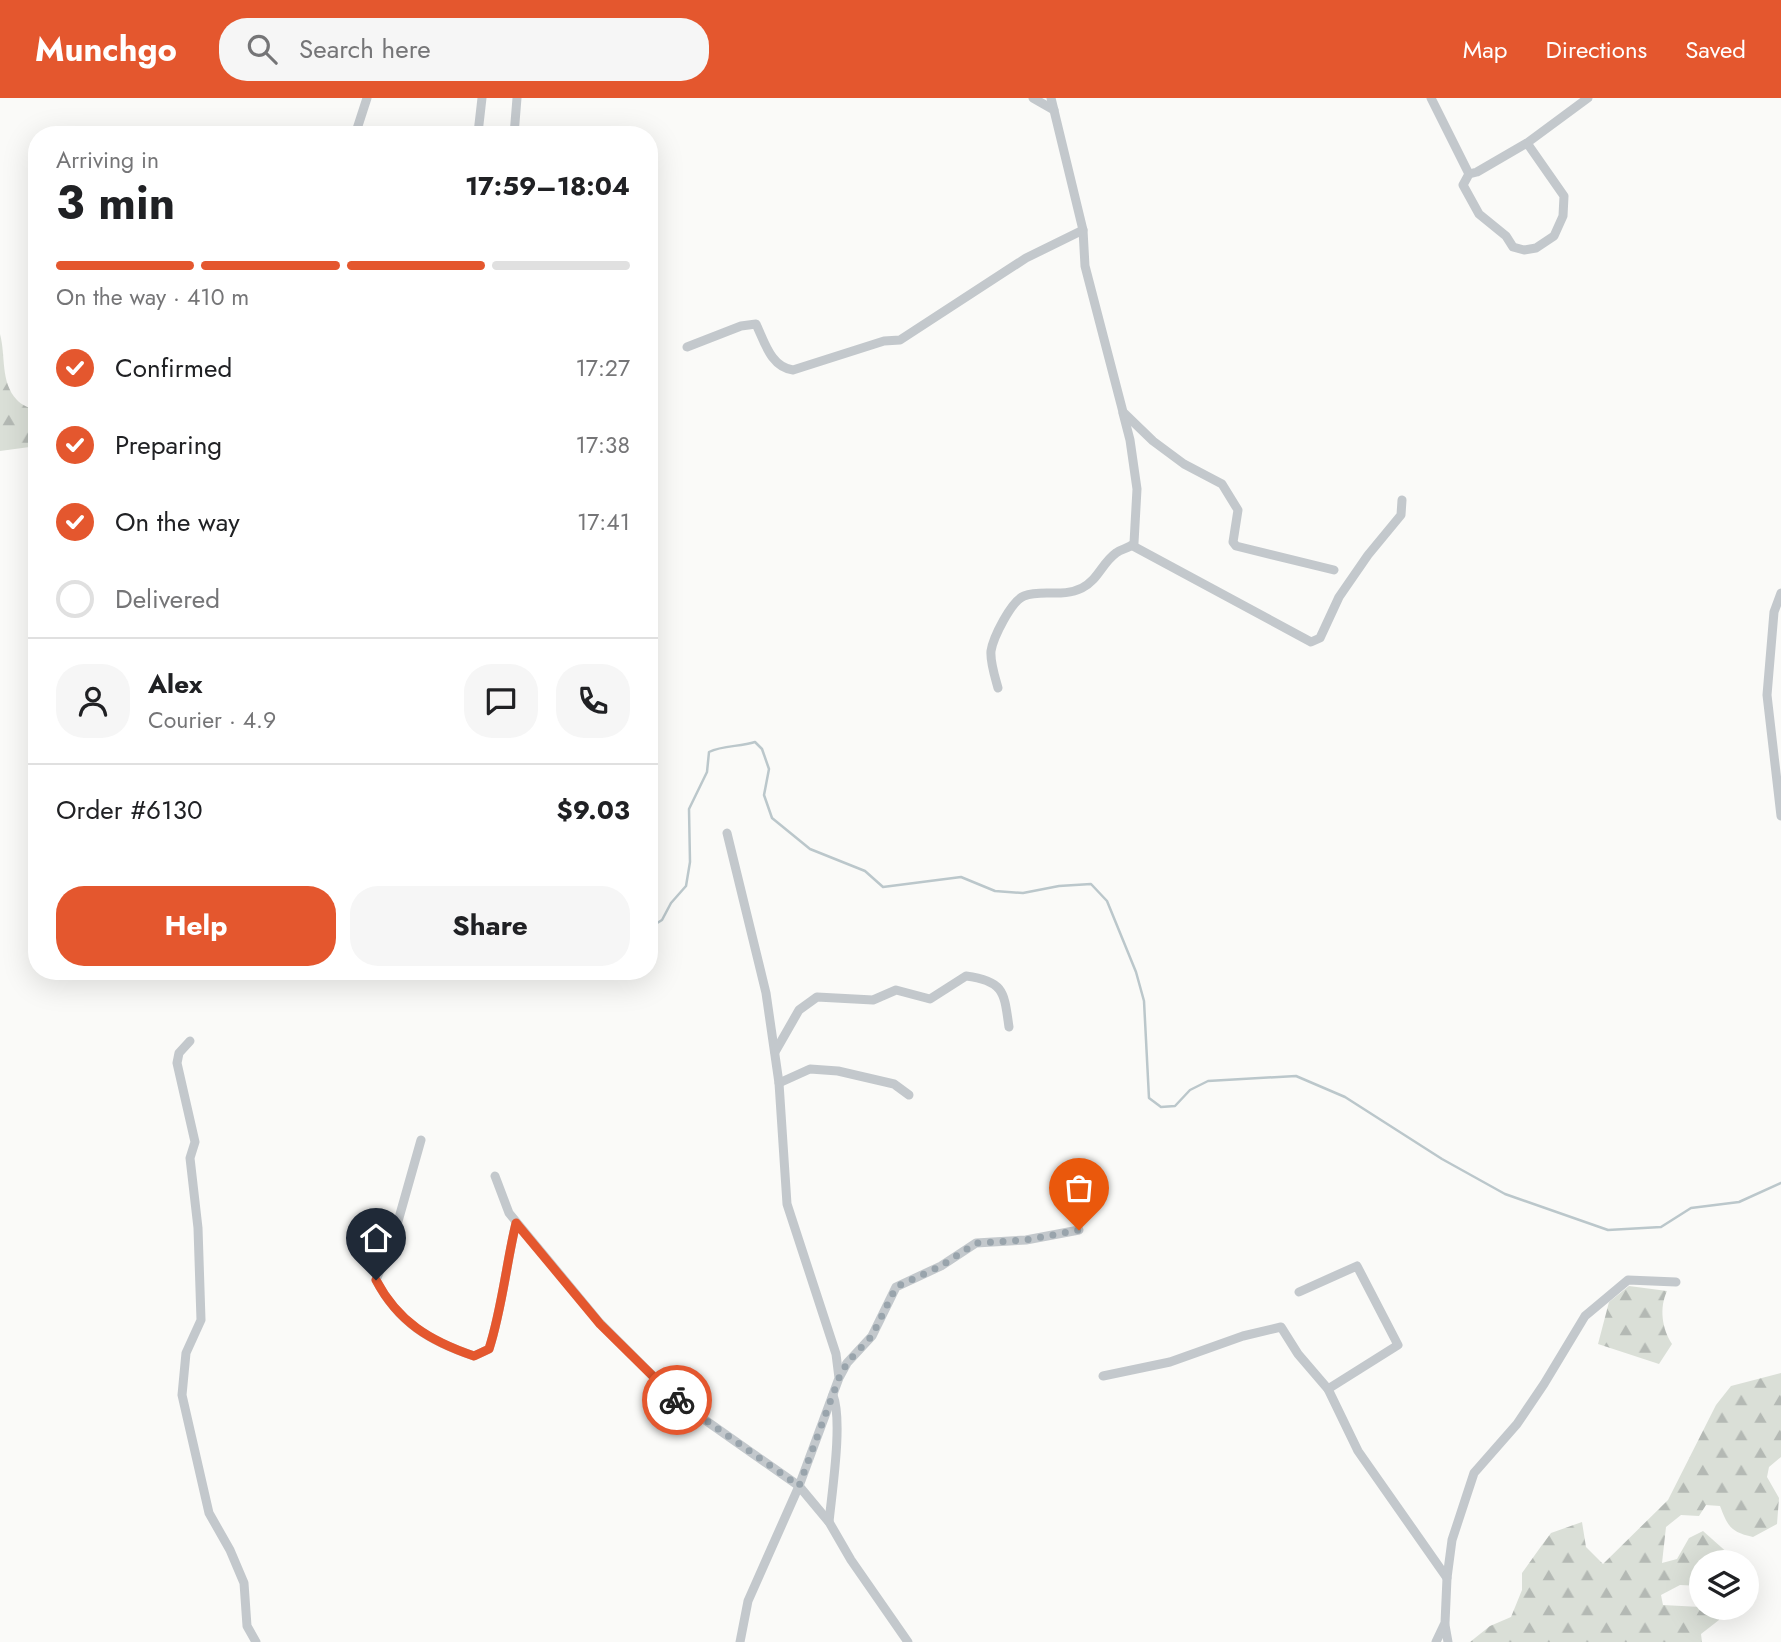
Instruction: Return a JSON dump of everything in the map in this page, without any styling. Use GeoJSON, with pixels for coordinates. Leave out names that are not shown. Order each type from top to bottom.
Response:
{"type":"FeatureCollection","features":[{"type":"Feature","properties":{"kind":"street"},"geometry":{"type":"LineString","coordinates":[[358,126],[367,98]]}},
{"type":"Feature","properties":{"kind":"street"},"geometry":{"type":"LineString","coordinates":[[479,126],[482,98]]}},
{"type":"Feature","properties":{"kind":"street"},"geometry":{"type":"LineString","coordinates":[[515,126],[517,98]]}},
{"type":"Feature","properties":{"kind":"street"},"geometry":{"type":"LineString","coordinates":[[1033,98],[1054,110]]}},
{"type":"Feature","properties":{"kind":"street"},"geometry":{"type":"LineString","coordinates":[[1051,98],[1083,230],[1085,266],[1130,440],[1137,489],[1133,545]]}},
{"type":"Feature","properties":{"kind":"street"},"geometry":{"type":"LineString","coordinates":[[1431,98],[1469,174]]}},
{"type":"Feature","properties":{"kind":"street"},"geometry":{"type":"LineString","coordinates":[[1469,174],[1477,173],[1527,142],[1588,98]]}},
{"type":"Feature","properties":{"kind":"street"},"geometry":{"type":"LineString","coordinates":[[1469,174],[1463,185],[1479,214],[1506,236],[1514,247],[1524,250],[1536,248],[1554,236],[1563,216],[1564,196],[1527,142]]}},
{"type":"Feature","properties":{"kind":"street"},"geometry":{"type":"LineString","coordinates":[[687,347],[741,326],[756,324],[775,362],[783,369],[793,370],[884,341],[900,340],[1026,258],[1083,230]]}},
{"type":"Feature","properties":{"kind":"street"},"geometry":{"type":"LineString","coordinates":[[1123,412],[1153,441],[1184,464],[1222,485],[1238,510],[1233,542],[1236,546],[1334,570]]}},
{"type":"Feature","properties":{"kind":"street"},"geometry":{"type":"LineString","coordinates":[[1133,545],[1311,642],[1320,638],[1339,597],[1368,555],[1401,515],[1402,500]]}},
{"type":"Feature","properties":{"kind":"street"},"geometry":{"type":"LineString","coordinates":[[998,688],[991,652],[996,635],[1018,600],[1024,595],[1060,594],[1080,589],[1094,581],[1115,553],[1133,545]]}},
{"type":"Feature","properties":{"kind":"street"},"geometry":{"type":"LineString","coordinates":[[1781,593],[1774,612],[1776,647],[1767,695],[1781,816]]}},
{"type":"Feature","properties":{"kind":"street"},"geometry":{"type":"LineString","coordinates":[[727,833],[766,993],[779,1083],[787,1204],[836,1354],[839,1378]]}},
{"type":"Feature","properties":{"kind":"street"},"geometry":{"type":"LineString","coordinates":[[775,1053],[799,1010],[817,997],[873,1000],[896,990],[930,999],[966,976],[993,981],[1004,994],[1009,1027]]}},
{"type":"Feature","properties":{"kind":"street"},"geometry":{"type":"LineString","coordinates":[[190,1041],[179,1053],[177,1063],[195,1142],[190,1158],[198,1228],[201,1320],[186,1353],[182,1395],[209,1513],[230,1550],[244,1583],[247,1626],[256,1642]]}},
{"type":"Feature","properties":{"kind":"street"},"geometry":{"type":"LineString","coordinates":[[779,1083],[810,1069],[838,1071],[894,1084],[909,1095]]}},
{"type":"Feature","properties":{"kind":"street"},"geometry":{"type":"LineString","coordinates":[[421,1140],[393,1239],[376,1280],[388,1303],[413,1325],[439,1344],[474,1356],[489,1349],[496,1329],[516,1223]]}},
{"type":"Feature","properties":{"kind":"street"},"geometry":{"type":"LineString","coordinates":[[495,1176],[509,1213],[516,1223],[600,1324],[678,1401],[799,1486],[830,1522],[851,1560],[908,1642]]}},
{"type":"Feature","properties":{"kind":"street"},"geometry":{"type":"LineString","coordinates":[[740,1642],[748,1601],[799,1486],[839,1378],[847,1363],[872,1336],[896,1287],[941,1266],[976,1243],[1026,1240],[1079,1230]]}},
{"type":"Feature","properties":{"kind":"street"},"geometry":{"type":"LineString","coordinates":[[1299,1292],[1357,1266],[1398,1345],[1328,1389]]}},
{"type":"Feature","properties":{"kind":"street"},"geometry":{"type":"LineString","coordinates":[[1448,1642],[1445,1623],[1452,1540],[1474,1473],[1517,1424],[1585,1316],[1628,1280],[1676,1282]]}},
{"type":"Feature","properties":{"kind":"street"},"geometry":{"type":"LineString","coordinates":[[1103,1376],[1170,1362],[1243,1336],[1281,1327],[1298,1354],[1328,1389],[1358,1451],[1447,1578]]}},
{"type":"Feature","properties":{"kind":"street"},"geometry":{"type":"LineString","coordinates":[[830,1522],[836,1429],[836,1405],[833,1395]]}},
{"type":"Feature","properties":{"kind":"street"},"geometry":{"type":"LineString","coordinates":[[1436,1642],[1445,1623]]}},
{"type":"Feature","properties":{"kind":"green space"},"geometry":{"type":"Polygon","coordinates":[[[0,334],[8,385],[19,402],[28,407],[28,447],[0,451],[0,334]]]}},
{"type":"Feature","properties":{"kind":"green space"},"geometry":{"type":"Polygon","coordinates":[[[1629,1286],[1667,1291],[1663,1318],[1672,1344],[1659,1364],[1598,1344],[1609,1302],[1629,1286]]]}},
{"type":"Feature","properties":{"kind":"green space"},"geometry":{"type":"Polygon","coordinates":[[[1781,1373],[1781,1457],[1769,1467],[1767,1477],[1779,1498],[1777,1524],[1753,1537],[1735,1531],[1725,1519],[1720,1506],[1706,1505],[1699,1516],[1681,1515],[1666,1527],[1662,1563],[1677,1559],[1689,1538],[1703,1531],[1724,1550],[1689,1550],[1689,1585],[1680,1585],[1661,1595],[1663,1605],[1689,1606],[1689,1620],[1719,1620],[1701,1634],[1702,1642],[1470,1642],[1490,1626],[1511,1617],[1522,1590],[1522,1573],[1551,1533],[1582,1522],[1586,1547],[1603,1564],[1668,1500],[1716,1405],[1731,1386],[1781,1373]]]}},
{"type":"Feature","properties":{"kind":"waterway"},"geometry":{"type":"LineString","coordinates":[[658,922],[686,886],[690,862],[689,809],[707,772],[709,752],[755,742],[762,749],[769,769],[764,795],[772,818],[810,849],[865,871],[883,887],[961,877],[995,891],[1023,893],[1059,886],[1091,884],[1107,901],[1136,972],[1144,1001],[1149,1098],[1161,1107],[1175,1106],[1190,1090],[1208,1081],[1296,1076],[1345,1097],[1442,1159],[1505,1194],[1608,1230],[1661,1227],[1691,1208],[1739,1202],[1781,1183]]}},
{"type":"Feature","properties":{"kind":"way so far"},"geometry":{"type":"LineString","coordinates":[[677,1400],[799,1486],[839,1378],[847,1363],[872,1336],[896,1287],[941,1266],[976,1243],[1026,1240],[1079,1230]]}},
{"type":"Feature","properties":{"kind":"route"},"geometry":{"type":"LineString","coordinates":[[376,1280],[388,1303],[413,1325],[439,1344],[474,1356],[489,1349],[496,1329],[516,1223],[600,1324],[677,1400]]}}]}
